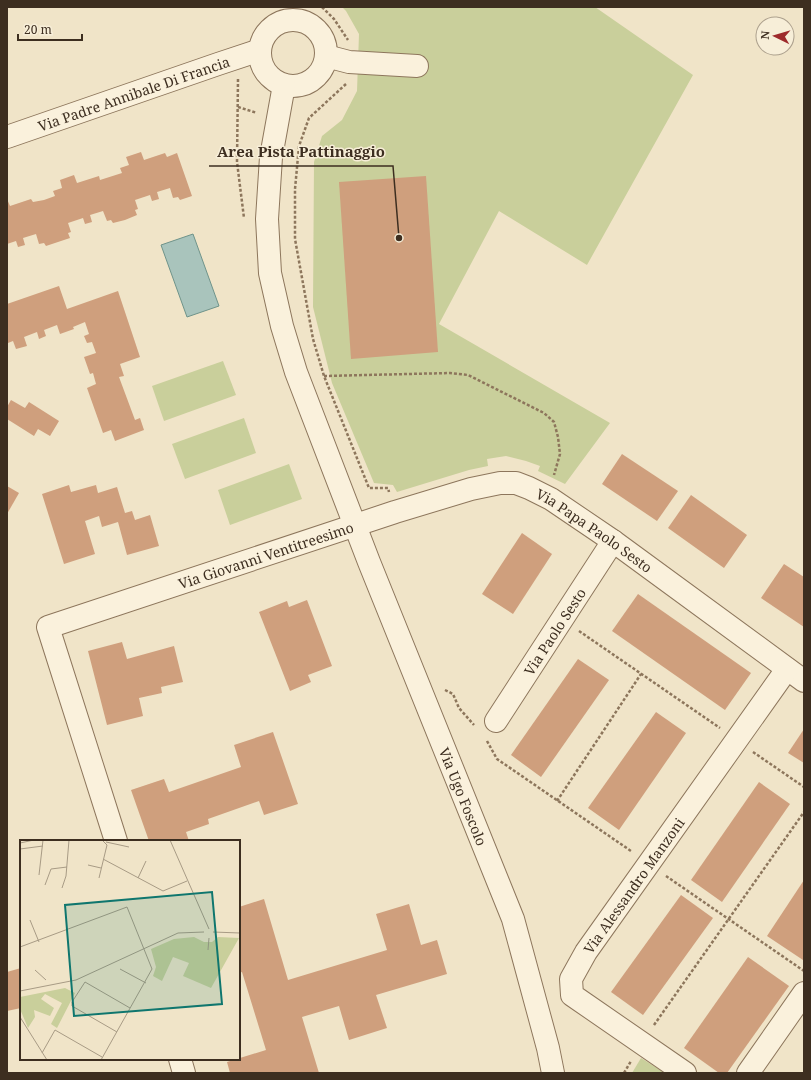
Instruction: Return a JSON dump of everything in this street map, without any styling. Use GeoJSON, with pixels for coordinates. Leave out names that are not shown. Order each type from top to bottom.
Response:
{"type":"FeatureCollection","features":[{"type":"Feature","properties":{"kind":"street"},"geometry":{"type":"LineString","coordinates":[[289,14],[310,25],[323,38],[326,56],[322,70],[312,81],[297,86],[284,86],[271,78],[263,66],[260,50],[265,36],[289,14]]}},
{"type":"Feature","properties":{"kind":"street","name":"Via Padre Annibale Di Francia"},"geometry":{"type":"LineString","coordinates":[[7,137],[260,50]]}},
{"type":"Feature","properties":{"kind":"street"},"geometry":{"type":"LineString","coordinates":[[326,56],[349,62],[417,66]]}},
{"type":"Feature","properties":{"kind":"street","name":"Via Giovanni Ventitreesimo"},"geometry":{"type":"LineString","coordinates":[[116,840],[48,627],[355,525],[296,372],[282,326],[270,273],[267,219],[271,157],[284,86]]}},
{"type":"Feature","properties":{"kind":"street","name":"Via Papa Paolo Sesto"},"geometry":{"type":"LineString","coordinates":[[355,525],[471,490],[500,483],[516,483],[546,497],[613,541],[795,675]]}},
{"type":"Feature","properties":{"kind":"street","name":"Via Ugo Foscolo"},"geometry":{"type":"LineString","coordinates":[[355,525],[513,919],[548,1048],[553,1073]]}},
{"type":"Feature","properties":{"kind":"street","name":"Via Paolo Sesto"},"geometry":{"type":"LineString","coordinates":[[486,725],[562,620],[613,541]]}},
{"type":"Feature","properties":{"kind":"street","name":"Via Alessandro Manzoni"},"geometry":{"type":"LineString","coordinates":[[685,1073],[572,995],[571,979],[586,952],[736,740],[795,675]]}},
{"type":"Feature","properties":{"kind":"street"},"geometry":{"type":"LineString","coordinates":[[748,1073],[804,993]]}},
{"type":"Feature","properties":{"kind":"street"},"geometry":{"type":"LineString","coordinates":[[180,1060],[184,1073]]}},
{"type":"Feature","properties":{"kind":"path"},"geometry":{"type":"LineString","coordinates":[[324,376],[450,373],[468,375],[544,413],[554,422],[560,454],[546,497]]}},
{"type":"Feature","properties":{"kind":"path"},"geometry":{"type":"LineString","coordinates":[[562,620],[804,787]]}},
{"type":"Feature","properties":{"kind":"path"},"geometry":{"type":"LineString","coordinates":[[557,801],[641,674]]}},
{"type":"Feature","properties":{"kind":"path"},"geometry":{"type":"LineString","coordinates":[[445,690],[454,694],[459,708],[486,725]]}},
{"type":"Feature","properties":{"kind":"path"},"geometry":{"type":"LineString","coordinates":[[624,1073],[641,1043],[804,812]]}},
{"type":"Feature","properties":{"kind":"green space"},"geometry":{"type":"Polygon","coordinates":[[[342,7],[595,7],[693,75],[587,265],[499,211],[439,324],[610,423],[565,484],[538,471],[540,466],[506,456],[487,459],[488,466],[469,470],[397,492],[393,485],[374,483],[332,383],[313,307],[314,162],[322,136],[342,120],[357,91],[359,34],[346,11],[342,7]]]}},
{"type":"Feature","properties":{"kind":"green space"},"geometry":{"type":"Polygon","coordinates":[[[223,361],[236,395],[164,421],[152,386],[223,361]]]}},
{"type":"Feature","properties":{"kind":"green space"},"geometry":{"type":"Polygon","coordinates":[[[244,418],[256,453],[185,479],[172,444],[244,418]]]}},
{"type":"Feature","properties":{"kind":"green space"},"geometry":{"type":"Polygon","coordinates":[[[289,464],[302,499],[230,525],[218,490],[289,464]]]}},
{"type":"Feature","properties":{"kind":"green space"},"geometry":{"type":"Polygon","coordinates":[[[641,1058],[665,1073],[632,1073],[641,1058]]]}},
{"type":"Feature","properties":{"kind":"water"},"geometry":{"type":"Polygon","coordinates":[[[193,234],[219,306],[187,317],[161,245],[193,234]]]}},
{"type":"Feature","properties":{"kind":"building"},"geometry":{"type":"Polygon","coordinates":[[[141,152],[144,160],[165,153],[167,157],[177,153],[192,196],[180,200],[178,197],[173,198],[170,188],[157,192],[159,199],[152,201],[150,195],[135,200],[138,209],[135,210],[137,215],[125,220],[113,223],[111,220],[107,221],[103,211],[90,215],[92,222],[85,224],[83,218],[68,223],[71,232],[68,233],[70,238],[46,246],[44,243],[39,244],[36,234],[23,238],[25,245],[18,247],[16,241],[7,244],[7,199],[10,206],[31,199],[33,202],[44,200],[55,196],[53,191],[62,188],[60,180],[74,175],[77,183],[99,176],[100,180],[122,173],[120,168],[129,165],[126,157],[141,152]]]}},
{"type":"Feature","properties":{"kind":"building"},"geometry":{"type":"Polygon","coordinates":[[[426,176],[438,352],[351,359],[339,182],[426,176]]]}},
{"type":"Feature","properties":{"kind":"building"},"geometry":{"type":"Polygon","coordinates":[[[59,286],[67,309],[118,291],[140,357],[120,364],[124,376],[119,377],[135,420],[140,418],[144,430],[115,441],[111,430],[103,433],[87,388],[96,384],[93,373],[90,374],[84,357],[96,353],[92,342],[87,343],[84,336],[89,334],[85,322],[73,327],[74,329],[60,334],[57,325],[44,330],[46,336],[39,339],[37,332],[24,337],[27,346],[16,349],[13,341],[8,343],[7,304],[59,286]]]}},
{"type":"Feature","properties":{"kind":"building"},"geometry":{"type":"Polygon","coordinates":[[[11,400],[25,408],[29,402],[59,421],[50,436],[38,429],[34,436],[7,419],[7,407],[11,400]]]}},
{"type":"Feature","properties":{"kind":"building"},"geometry":{"type":"Polygon","coordinates":[[[622,454],[678,491],[657,521],[602,484],[622,454]]]}},
{"type":"Feature","properties":{"kind":"building"},"geometry":{"type":"Polygon","coordinates":[[[69,485],[71,492],[96,485],[98,493],[117,487],[125,513],[132,511],[135,520],[150,515],[159,546],[127,555],[118,522],[102,527],[99,516],[85,521],[95,554],[64,564],[42,494],[69,485]]]}},
{"type":"Feature","properties":{"kind":"building"},"geometry":{"type":"Polygon","coordinates":[[[7,486],[19,493],[7,514],[7,486]]]}},
{"type":"Feature","properties":{"kind":"building"},"geometry":{"type":"Polygon","coordinates":[[[691,495],[747,535],[724,568],[668,528],[691,495]]]}},
{"type":"Feature","properties":{"kind":"building"},"geometry":{"type":"Polygon","coordinates":[[[522,533],[552,554],[513,614],[482,594],[522,533]]]}},
{"type":"Feature","properties":{"kind":"building"},"geometry":{"type":"Polygon","coordinates":[[[784,564],[804,577],[804,627],[761,598],[784,564]]]}},
{"type":"Feature","properties":{"kind":"building"},"geometry":{"type":"Polygon","coordinates":[[[638,594],[751,673],[725,710],[612,631],[638,594]]]}},
{"type":"Feature","properties":{"kind":"building"},"geometry":{"type":"Polygon","coordinates":[[[307,600],[332,666],[308,675],[311,682],[290,691],[259,612],[287,601],[289,607],[307,600]]]}},
{"type":"Feature","properties":{"kind":"building"},"geometry":{"type":"Polygon","coordinates":[[[122,642],[127,659],[174,646],[183,682],[161,687],[162,693],[139,698],[143,716],[107,725],[88,651],[122,642]]]}},
{"type":"Feature","properties":{"kind":"building"},"geometry":{"type":"Polygon","coordinates":[[[578,659],[609,680],[541,777],[511,755],[578,659]]]}},
{"type":"Feature","properties":{"kind":"building"},"geometry":{"type":"Polygon","coordinates":[[[656,712],[686,733],[619,830],[588,808],[656,712]]]}},
{"type":"Feature","properties":{"kind":"building"},"geometry":{"type":"Polygon","coordinates":[[[804,729],[804,763],[788,753],[804,729]]]}},
{"type":"Feature","properties":{"kind":"building"},"geometry":{"type":"Polygon","coordinates":[[[273,732],[298,804],[264,815],[259,801],[208,819],[209,824],[186,832],[189,840],[149,840],[131,790],[164,779],[169,792],[241,767],[234,745],[273,732]]]}},
{"type":"Feature","properties":{"kind":"building"},"geometry":{"type":"Polygon","coordinates":[[[759,782],[790,804],[722,902],[691,880],[759,782]]]}},
{"type":"Feature","properties":{"kind":"building"},"geometry":{"type":"Polygon","coordinates":[[[804,880],[804,959],[803,960],[767,936],[804,880]]]}},
{"type":"Feature","properties":{"kind":"building"},"geometry":{"type":"Polygon","coordinates":[[[681,895],[713,918],[643,1015],[611,992],[681,895]]]}},
{"type":"Feature","properties":{"kind":"building"},"geometry":{"type":"Polygon","coordinates":[[[264,899],[288,980],[387,950],[376,914],[409,904],[421,945],[437,940],[447,974],[376,995],[387,1028],[349,1040],[339,1006],[302,1017],[319,1073],[230,1073],[227,1062],[240,1060],[240,1058],[266,1050],[242,972],[240,973],[240,907],[264,899]]]}},
{"type":"Feature","properties":{"kind":"building"},"geometry":{"type":"Polygon","coordinates":[[[748,957],[789,986],[727,1073],[719,1073],[684,1048],[748,957]]]}},
{"type":"Feature","properties":{"kind":"building"},"geometry":{"type":"Polygon","coordinates":[[[20,968],[20,1008],[7,1011],[7,972],[20,968]]]}},
{"type":"Feature","properties":{"kind":"place","name":"Area Pista Pattinaggio"},"geometry":{"type":"Point","coordinates":[399,238]}}]}
